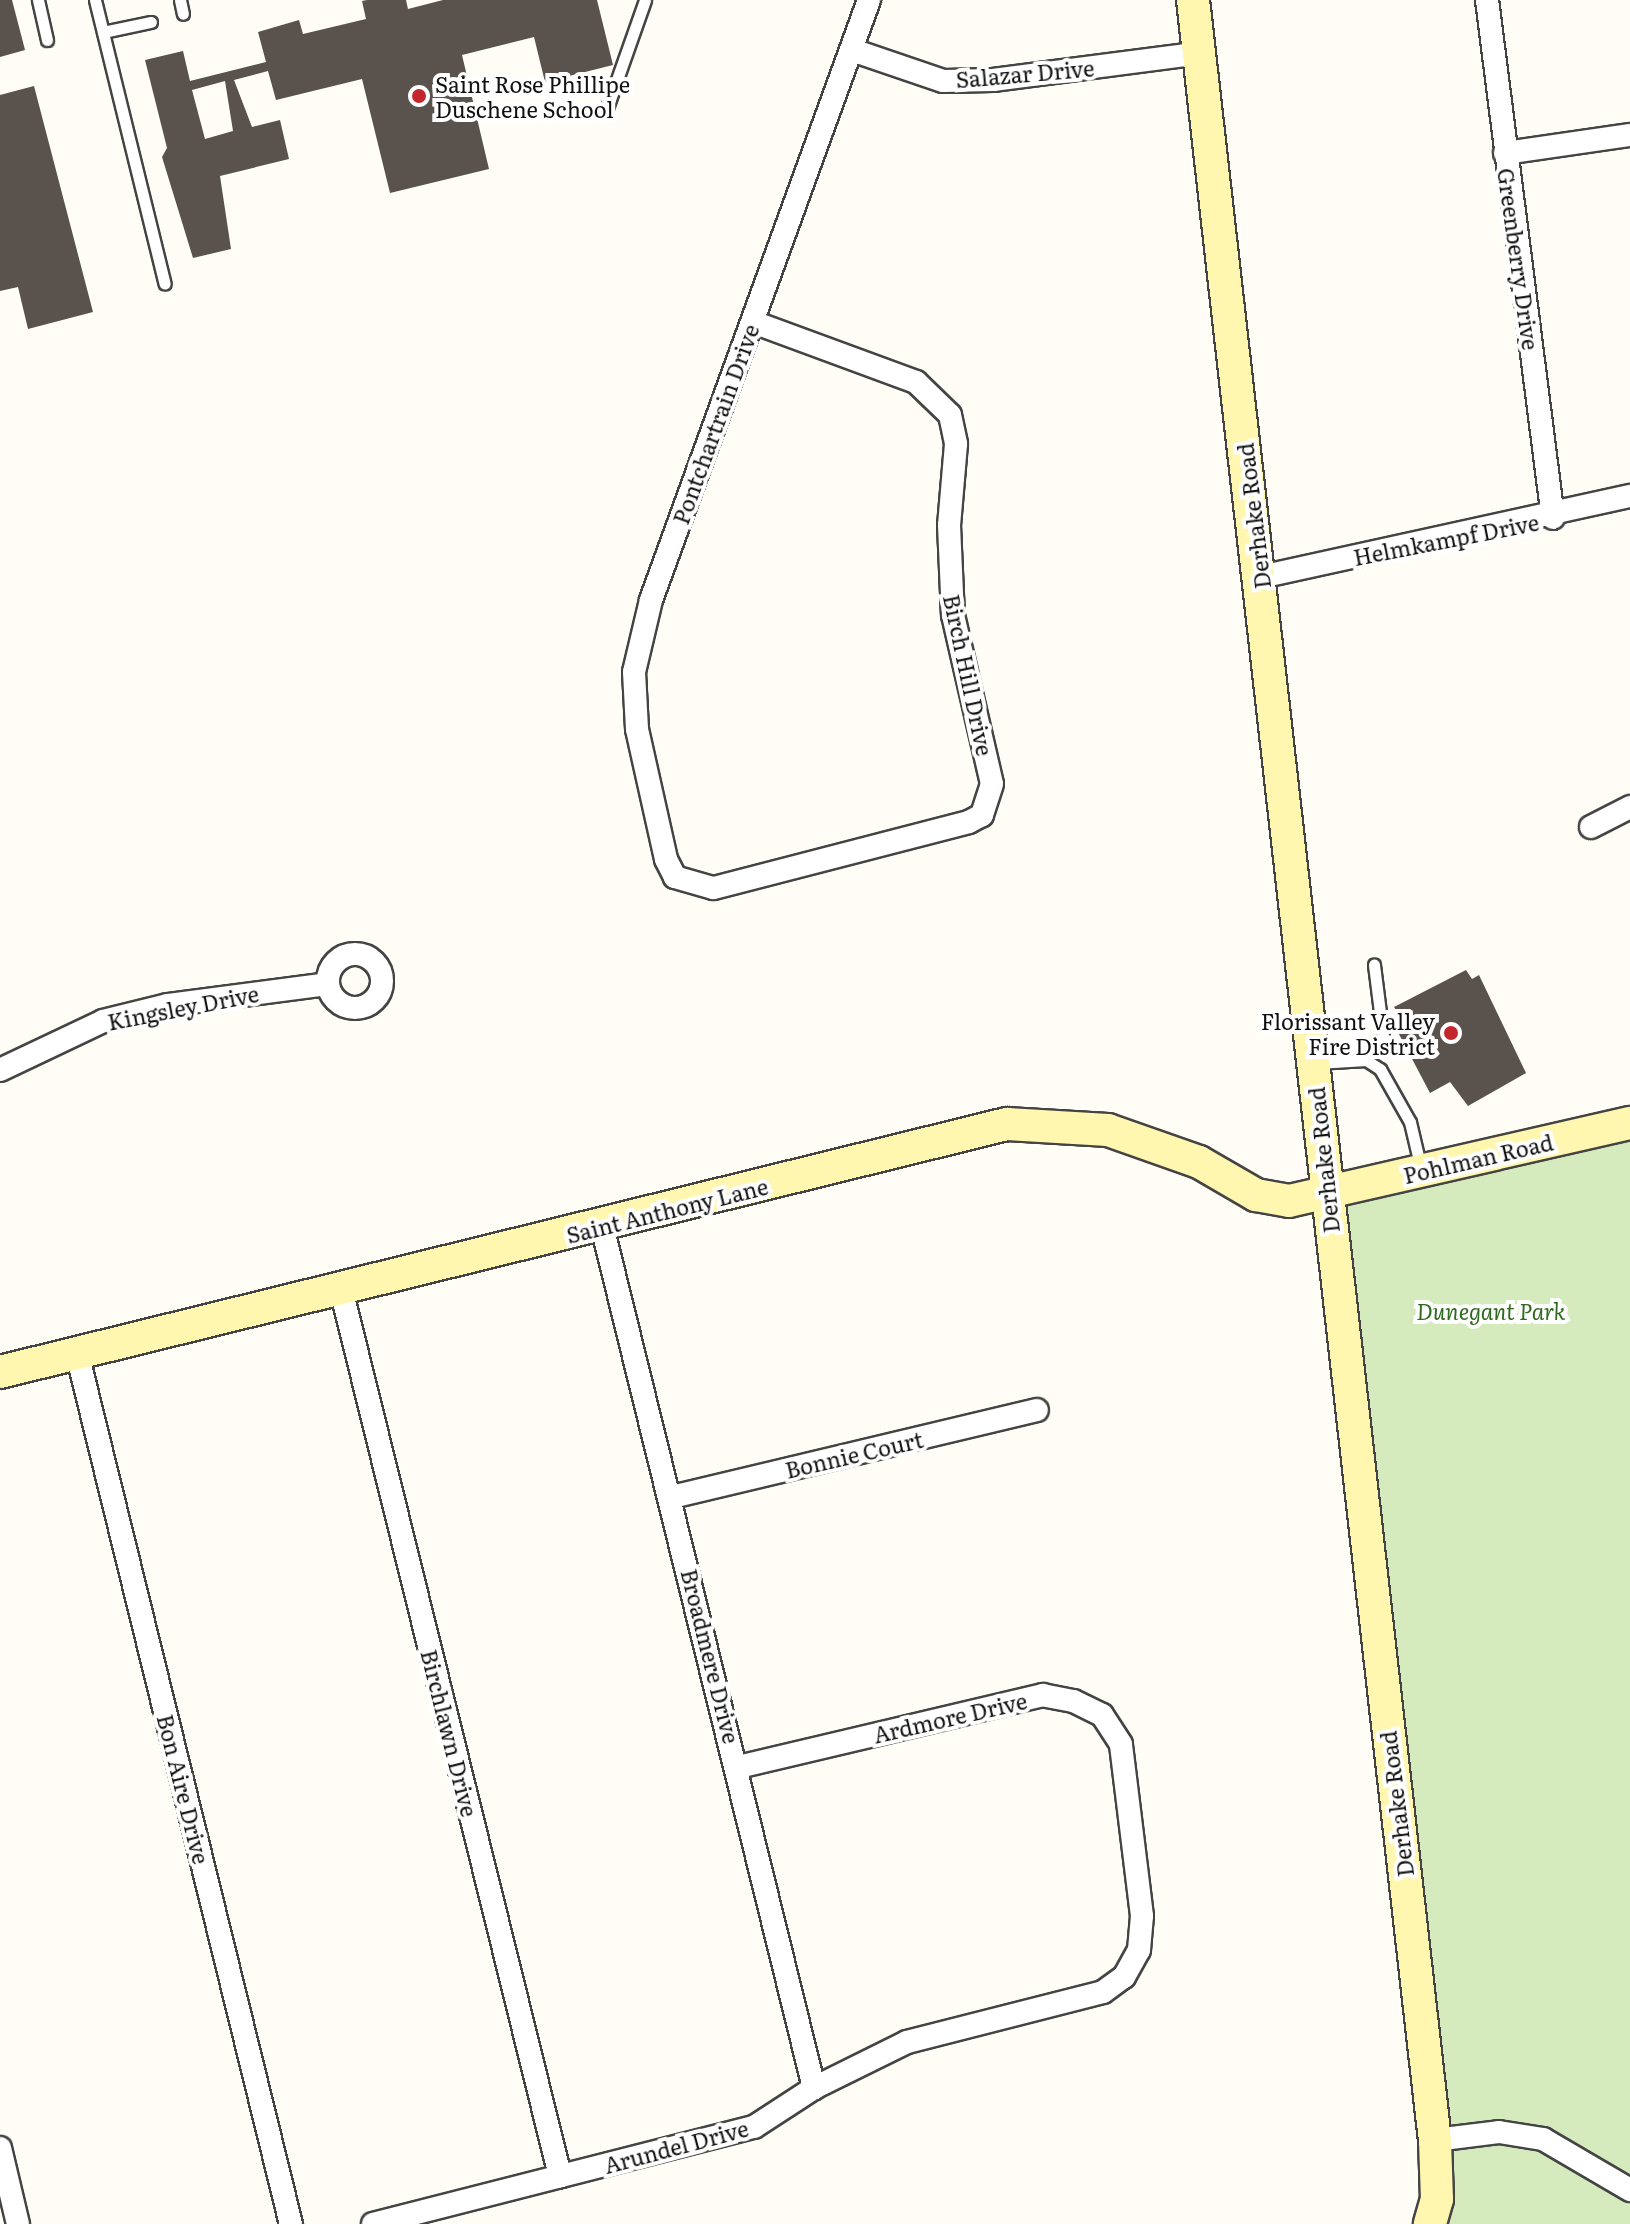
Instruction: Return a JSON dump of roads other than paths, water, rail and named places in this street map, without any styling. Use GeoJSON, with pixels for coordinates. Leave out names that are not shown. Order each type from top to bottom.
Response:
{"type":"FeatureCollection","features":[{"type":"Feature","properties":{"kind":"street","name":"Pontchartrain Drive"},"geometry":{"type":"LineString","coordinates":[[666,859],[637,729],[634,672],[651,600],[855,51],[869,0]]}},
{"type":"Feature","properties":{"kind":"street","name":"Derhake Road"},"geometry":{"type":"LineString","coordinates":[[1193,0],[1261,577],[1327,1194],[1435,2140],[1437,2199],[1430,2224]]}},
{"type":"Feature","properties":{"kind":"street","name":"Greenberry Drive"},"geometry":{"type":"LineString","coordinates":[[1487,0],[1553,518]]}},
{"type":"Feature","properties":{"kind":"street","name":"Salazar Drive"},"geometry":{"type":"LineString","coordinates":[[855,51],[943,81],[993,80],[1200,53]]}},
{"type":"Feature","properties":{"kind":"street"},"geometry":{"type":"LineString","coordinates":[[1505,153],[1630,135]]}},
{"type":"Feature","properties":{"kind":"street","name":"Birch Hill Drive"},"geometry":{"type":"LineString","coordinates":[[666,859],[675,877],[713,888],[969,822],[991,801],[953,615],[949,525],[956,444],[950,415],[939,398],[916,382],[753,322]]}},
{"type":"Feature","properties":{"kind":"street","name":"Helmkampf Drive"},"geometry":{"type":"LineString","coordinates":[[1261,577],[1553,518],[1630,496]]}},
{"type":"Feature","properties":{"kind":"street"},"geometry":{"type":"LineString","coordinates":[[1591,827],[1630,807]]}},
{"type":"Feature","properties":{"kind":"street","name":"Kingsley Drive"},"geometry":{"type":"LineString","coordinates":[[0,1070],[103,1021],[168,1005],[328,984]]}},
{"type":"Feature","properties":{"kind":"street","name":"Pohlman Road"},"geometry":{"type":"LineString","coordinates":[[1327,1194],[1630,1123]]}},
{"type":"Feature","properties":{"kind":"street","name":"Saint Anthony Lane"},"geometry":{"type":"LineString","coordinates":[[0,1372],[1007,1124],[1108,1130],[1199,1162],[1256,1195],[1289,1201],[1327,1194]]}},
{"type":"Feature","properties":{"kind":"street","name":"Broadmere Drive"},"geometry":{"type":"LineString","coordinates":[[602,1226],[672,1497],[814,2088]]}},
{"type":"Feature","properties":{"kind":"street","name":"Birchlawn Drive"},"geometry":{"type":"LineString","coordinates":[[341,1289],[560,2176]]}},
{"type":"Feature","properties":{"kind":"street","name":"Bon Aire Drive"},"geometry":{"type":"LineString","coordinates":[[77,1353],[291,2224]]}},
{"type":"Feature","properties":{"kind":"street","name":"Bonnie Court"},"geometry":{"type":"LineString","coordinates":[[672,1497],[1037,1410]]}},
{"type":"Feature","properties":{"kind":"street","name":"Ardmore Drive"},"geometry":{"type":"LineString","coordinates":[[738,1767],[1043,1695],[1102,1715],[1121,1744],[1142,1916],[1139,1950],[1124,1977],[1103,1992]]}},
{"type":"Feature","properties":{"kind":"street","name":"Arundel Drive"},"geometry":{"type":"LineString","coordinates":[[373,2224],[754,2127],[814,2088],[907,2042],[1103,1992]]}},
{"type":"Feature","properties":{"kind":"street"},"geometry":{"type":"LineString","coordinates":[[1435,2140],[1499,2132],[1543,2139],[1630,2190]]}},
{"type":"Feature","properties":{"kind":"street"},"geometry":{"type":"LineString","coordinates":[[0,2148],[18,2224]]}},
{"type":"Feature","properties":{"kind":"lane"},"geometry":{"type":"LineString","coordinates":[[38,0],[47,40]]}},
{"type":"Feature","properties":{"kind":"lane"},"geometry":{"type":"LineString","coordinates":[[95,0],[165,284]]}},
{"type":"Feature","properties":{"kind":"lane"},"geometry":{"type":"LineString","coordinates":[[180,0],[183,14]]}},
{"type":"Feature","properties":{"kind":"lane"},"geometry":{"type":"LineString","coordinates":[[607,108],[645,0]]}},
{"type":"Feature","properties":{"kind":"lane"},"geometry":{"type":"LineString","coordinates":[[103,32],[151,22]]}},
{"type":"Feature","properties":{"kind":"lane"},"geometry":{"type":"LineString","coordinates":[[1366,1060],[1383,1036],[1374,965]]}},
{"type":"Feature","properties":{"kind":"lane"},"geometry":{"type":"LineString","coordinates":[[1313,1063],[1366,1060],[1380,1069],[1410,1122],[1422,1172]]}},
{"type":"Feature","properties":{"kind":"place","name":"Saint Rose Phillipe Duschene School"},"geometry":{"type":"Point","coordinates":[419,96]}},
{"type":"Feature","properties":{"kind":"place","name":"Florissant Valley Fire District"},"geometry":{"type":"Point","coordinates":[1451,1033]}},
{"type":"Feature","properties":{"kind":"park label","name":"Dunegant Park"},"geometry":{"type":"Point","coordinates":[1491,1311]}}]}
